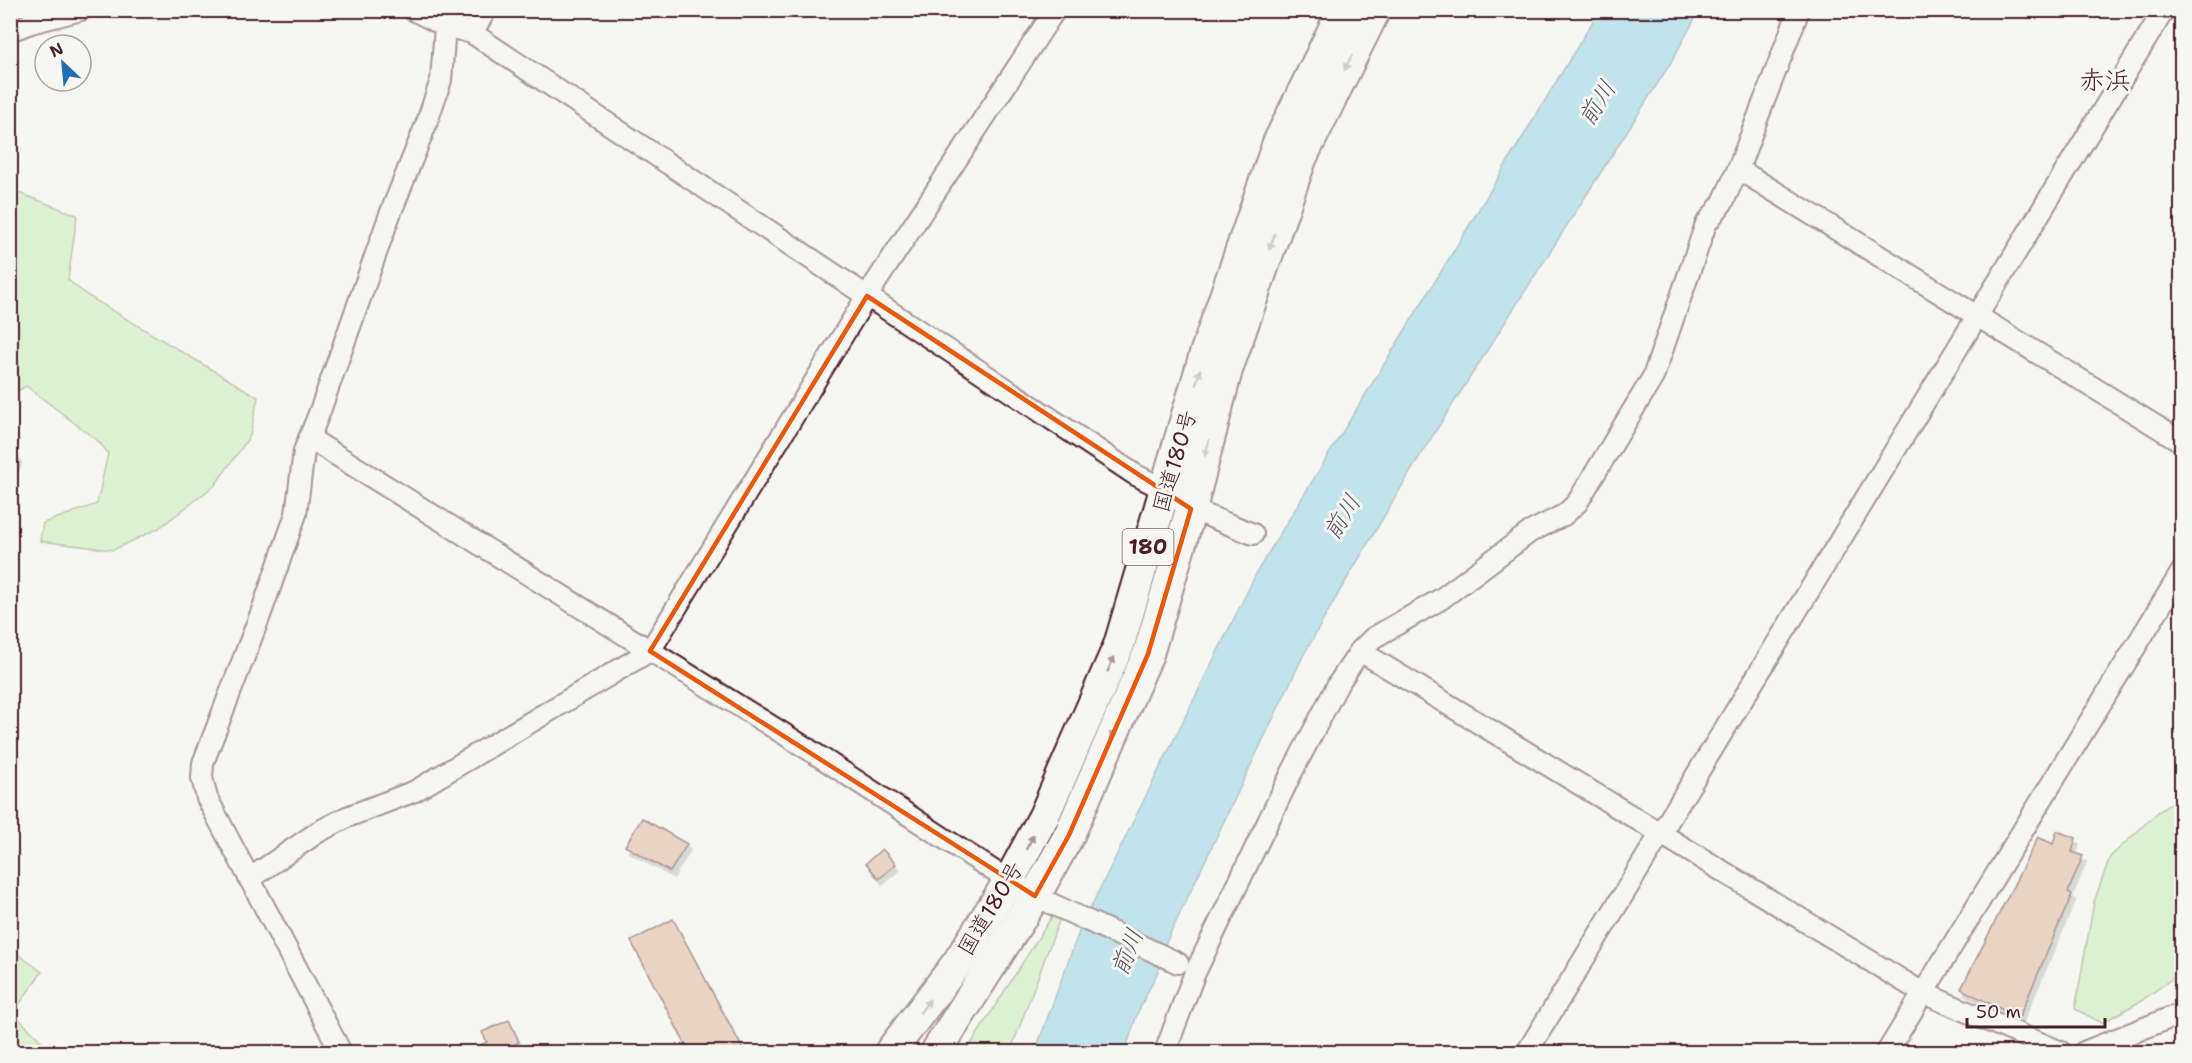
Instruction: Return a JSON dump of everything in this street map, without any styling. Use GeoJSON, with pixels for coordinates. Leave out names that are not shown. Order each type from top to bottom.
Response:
{"type":"FeatureCollection","features":[{"type":"Feature","properties":{"kind":"highway","name":"国道180号"},"geometry":{"type":"LineString","coordinates":[[890,1053],[958,962],[1009,880],[1044,816],[1119,645],[1205,354],[1278,143],[1357,14]]}},
{"type":"Feature","properties":{"kind":"highway","name":"国道180号"},"geometry":{"type":"LineString","coordinates":[[936,1053],[1035,896],[1069,835],[1148,654],[1191,509],[1227,370],[1301,159],[1357,14]]}},
{"type":"Feature","properties":{"kind":"street"},"geometry":{"type":"LineString","coordinates":[[10,31],[81,10]]}},
{"type":"Feature","properties":{"kind":"street"},"geometry":{"type":"LineString","coordinates":[[413,10],[444,18],[472,33],[1134,474],[1165,490],[1191,509],[1253,534]]}},
{"type":"Feature","properties":{"kind":"street"},"geometry":{"type":"LineString","coordinates":[[472,33],[486,10]]}},
{"type":"Feature","properties":{"kind":"street"},"geometry":{"type":"LineString","coordinates":[[249,879],[318,832],[415,791],[650,651],[867,296],[1055,10]]}},
{"type":"Feature","properties":{"kind":"street"},"geometry":{"type":"LineString","coordinates":[[1165,1053],[1194,975],[1291,774],[1338,684],[1360,651],[1373,639],[1441,599],[1530,532],[1564,515],[1577,503],[1653,378],[1706,224],[1723,202],[1738,169],[1799,10]]}},
{"type":"Feature","properties":{"kind":"street"},"geometry":{"type":"LineString","coordinates":[[1527,1053],[2164,10]]}},
{"type":"Feature","properties":{"kind":"street"},"geometry":{"type":"LineString","coordinates":[[341,1053],[207,798],[202,778],[203,763],[261,613],[296,514],[304,451],[389,217],[431,111],[441,80],[444,18]]}},
{"type":"Feature","properties":{"kind":"street"},"geometry":{"type":"LineString","coordinates":[[1738,169],[2181,442]]}},
{"type":"Feature","properties":{"kind":"street"},"geometry":{"type":"LineString","coordinates":[[309,438],[808,749],[1035,896],[1080,915],[1175,962]]}},
{"type":"Feature","properties":{"kind":"street"},"geometry":{"type":"LineString","coordinates":[[1887,1053],[2181,571]]}},
{"type":"Feature","properties":{"kind":"street"},"geometry":{"type":"LineString","coordinates":[[1360,651],[1661,836],[1923,993],[2055,1052]]}},
{"type":"Feature","properties":{"kind":"street"},"geometry":{"type":"LineString","coordinates":[[2084,1053],[2181,1013]]}},
{"type":"Feature","properties":{"kind":"highlighted area"},"geometry":{"type":"Polygon","coordinates":[[[867,296],[1191,509],[1148,654],[1069,835],[1035,896],[650,651],[867,296]]]}},
{"type":"Feature","properties":{"kind":"green space"},"geometry":{"type":"Polygon","coordinates":[[[11,190],[77,215],[68,280],[88,296],[258,397],[250,436],[215,485],[159,528],[113,550],[40,541],[43,523],[97,504],[108,453],[98,441],[26,386],[11,395],[11,190]]]}},
{"type":"Feature","properties":{"kind":"green space"},"geometry":{"type":"Polygon","coordinates":[[[10,441],[21,464],[11,492],[10,441]]]}},
{"type":"Feature","properties":{"kind":"green space"},"geometry":{"type":"Polygon","coordinates":[[[2181,797],[2181,972],[2141,1001],[2102,1023],[2075,1009],[2094,902],[2110,857],[2158,812],[2181,797]]]}},
{"type":"Feature","properties":{"kind":"green space"},"geometry":{"type":"Polygon","coordinates":[[[1056,910],[1060,918],[1010,1052],[966,1052],[1056,910]]]}},
{"type":"Feature","properties":{"kind":"green space"},"geometry":{"type":"Polygon","coordinates":[[[11,949],[42,972],[13,1013],[52,1052],[11,1052],[11,949]]]}},
{"type":"Feature","properties":{"kind":"water","name":"前川"},"geometry":{"type":"Polygon","coordinates":[[[1599,11],[1699,11],[1670,64],[1421,454],[1303,656],[1162,951],[1163,961],[1137,1014],[1125,1052],[1035,1052],[1080,929],[1259,568],[1599,11]]]}},
{"type":"Feature","properties":{"kind":"building"},"geometry":{"type":"Polygon","coordinates":[[[642,818],[687,844],[670,872],[625,846],[642,818]]]}},
{"type":"Feature","properties":{"kind":"building"},"geometry":{"type":"Polygon","coordinates":[[[2057,831],[2076,838],[2072,852],[2083,856],[2068,892],[2072,894],[2019,1018],[1961,989],[2038,837],[2053,844],[2057,831]]]}},
{"type":"Feature","properties":{"kind":"building"},"geometry":{"type":"Polygon","coordinates":[[[882,849],[896,864],[879,879],[866,863],[882,849]]]}},
{"type":"Feature","properties":{"kind":"building"},"geometry":{"type":"Polygon","coordinates":[[[673,919],[745,1053],[690,1053],[631,941],[673,919]]]}},
{"type":"Feature","properties":{"kind":"building"},"geometry":{"type":"Polygon","coordinates":[[[509,1020],[519,1042],[497,1053],[462,1053],[487,1042],[482,1032],[509,1020]]]}},
{"type":"Feature","properties":{"kind":"district","name":"赤浜"},"geometry":{"type":"Point","coordinates":[2105,80]}}]}
